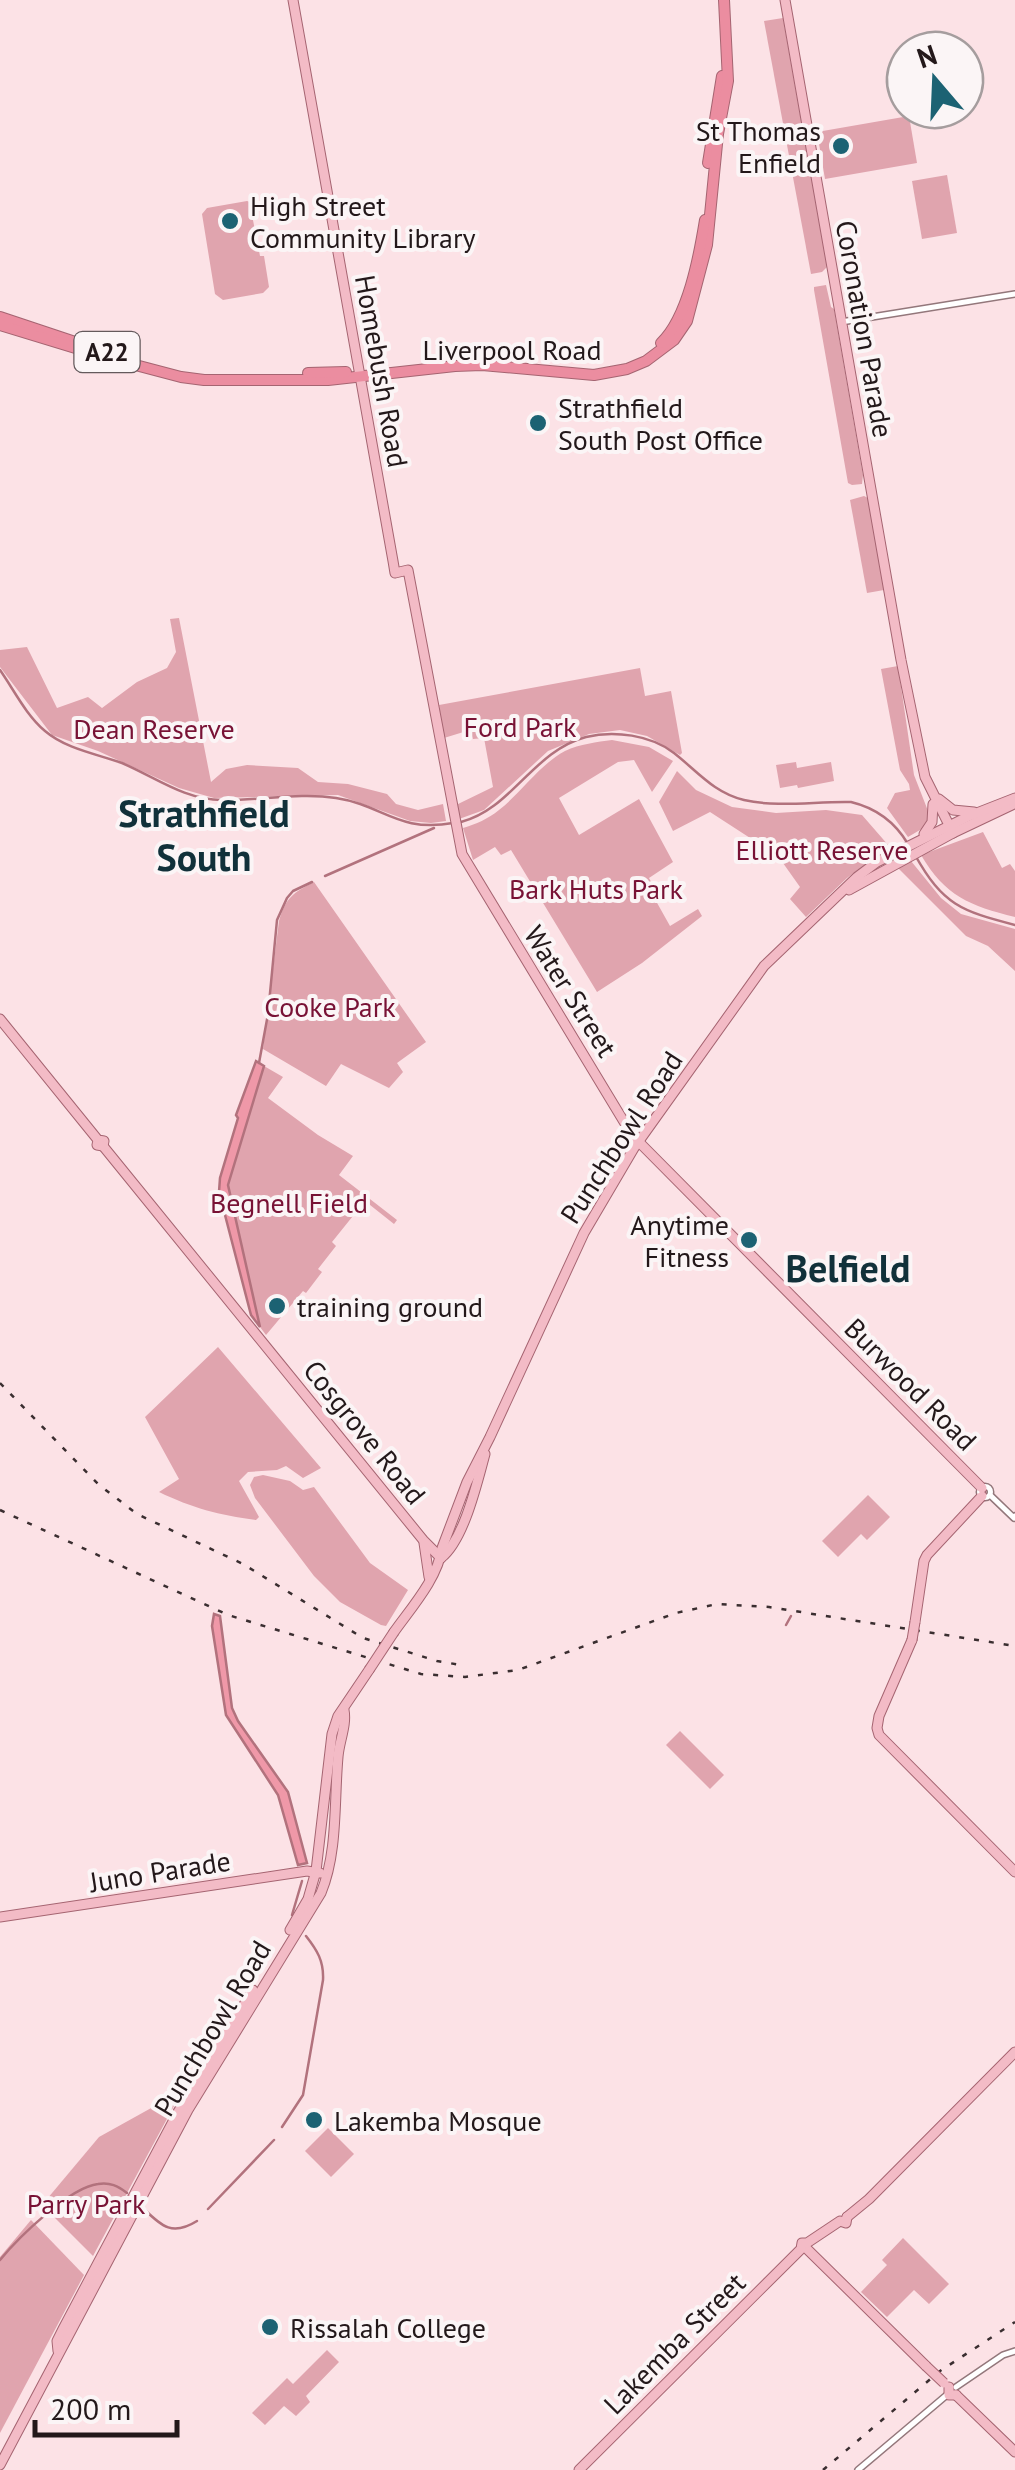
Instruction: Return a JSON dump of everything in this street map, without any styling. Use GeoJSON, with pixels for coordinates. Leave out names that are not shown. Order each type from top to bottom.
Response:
{"type":"FeatureCollection","features":[{"type":"Feature","properties":{"kind":"highway","name":"Liverpool Road"},"geometry":{"type":"LineString","coordinates":[[0,325],[180,371],[230,374],[360,374],[482,366],[594,375],[646,361],[674,340],[686,321],[709,238],[714,166],[728,81],[722,0]]}},
{"type":"Feature","properties":{"kind":"highway","name":"Liverpool Road"},"geometry":{"type":"LineString","coordinates":[[0,317],[15,326]]}},
{"type":"Feature","properties":{"kind":"main road","name":"Homebush Road"},"geometry":{"type":"LineString","coordinates":[[292,0],[395,572],[408,570]]}},
{"type":"Feature","properties":{"kind":"main road","name":"Coronation Parade"},"geometry":{"type":"LineString","coordinates":[[784,2],[900,660],[920,758],[947,830]]}},
{"type":"Feature","properties":{"kind":"main road","name":"Water Street"},"geometry":{"type":"LineString","coordinates":[[408,570],[460,851],[638,1142]]}},
{"type":"Feature","properties":{"kind":"main road"},"geometry":{"type":"LineString","coordinates":[[918,844],[932,822],[933,799],[953,810],[982,811]]}},
{"type":"Feature","properties":{"kind":"main road"},"geometry":{"type":"LineString","coordinates":[[947,830],[982,811],[1015,801]]}},
{"type":"Feature","properties":{"kind":"main road"},"geometry":{"type":"LineString","coordinates":[[947,830],[1015,801]]}},
{"type":"Feature","properties":{"kind":"main road","name":"Punchbowl Road"},"geometry":{"type":"LineString","coordinates":[[322,1873],[329,1746],[336,1721],[441,1558],[466,1482],[584,1233],[638,1142],[764,966],[865,870],[947,830]]}},
{"type":"Feature","properties":{"kind":"main road","name":"Cosgrove Road"},"geometry":{"type":"LineString","coordinates":[[0,1019],[441,1558]]}},
{"type":"Feature","properties":{"kind":"main road","name":"Burwood Road"},"geometry":{"type":"LineString","coordinates":[[638,1142],[985,1493]]}},
{"type":"Feature","properties":{"kind":"main road"},"geometry":{"type":"LineString","coordinates":[[985,1493],[927,1554],[912,1640],[877,1728],[878,1735],[1015,1872]]}},
{"type":"Feature","properties":{"kind":"main road"},"geometry":{"type":"LineString","coordinates":[[424,1541],[427,1583]]}},
{"type":"Feature","properties":{"kind":"main road","name":"Punchbowl Road"},"geometry":{"type":"LineString","coordinates":[[0,2465],[188,2110],[318,1898],[346,1718],[344,1710]]}},
{"type":"Feature","properties":{"kind":"main road"},"geometry":{"type":"LineString","coordinates":[[342,1733],[356,1724]]}},
{"type":"Feature","properties":{"kind":"main road","name":"Juno Parade"},"geometry":{"type":"LineString","coordinates":[[0,1917],[322,1873]]}},
{"type":"Feature","properties":{"kind":"main road","name":"Lakemba Street"},"geometry":{"type":"LineString","coordinates":[[580,2470],[805,2247],[869,2198],[1015,2052]]}},
{"type":"Feature","properties":{"kind":"main road"},"geometry":{"type":"LineString","coordinates":[[805,2247],[1015,2452]]}},
{"type":"Feature","properties":{"kind":"street"},"geometry":{"type":"LineString","coordinates":[[841,322],[1015,294]]}},
{"type":"Feature","properties":{"kind":"street"},"geometry":{"type":"LineString","coordinates":[[985,1493],[1014,1517]]}},
{"type":"Feature","properties":{"kind":"street"},"geometry":{"type":"LineString","coordinates":[[858,2470],[950,2389],[1015,2351]]}},
{"type":"Feature","properties":{"kind":"green space"},"geometry":{"type":"Polygon","coordinates":[[[783,18],[827,267],[811,274],[764,21],[783,18]]]}},
{"type":"Feature","properties":{"kind":"green space"},"geometry":{"type":"Polygon","coordinates":[[[885,120],[885,130],[911,130],[917,163],[825,179],[817,132],[885,120]]]}},
{"type":"Feature","properties":{"kind":"green space"},"geometry":{"type":"Polygon","coordinates":[[[947,175],[957,233],[922,239],[912,181],[947,175]]]}},
{"type":"Feature","properties":{"kind":"green space"},"geometry":{"type":"Polygon","coordinates":[[[247,201],[256,208],[251,210],[269,287],[263,293],[223,300],[215,294],[202,214],[207,208],[247,201]]]}},
{"type":"Feature","properties":{"kind":"green space"},"geometry":{"type":"Polygon","coordinates":[[[826,285],[834,309],[862,484],[848,483],[814,290],[826,285]]]}},
{"type":"Feature","properties":{"kind":"green space"},"geometry":{"type":"Polygon","coordinates":[[[868,498],[884,590],[867,593],[850,500],[868,498]]]}},
{"type":"Feature","properties":{"kind":"green space","name":"Dean Reserve"},"geometry":{"type":"Polygon","coordinates":[[[179,618],[211,782],[226,769],[247,765],[298,768],[318,782],[348,784],[387,794],[396,804],[418,810],[443,804],[446,821],[410,821],[338,795],[214,798],[179,788],[52,735],[0,667],[0,650],[27,647],[57,708],[88,697],[102,708],[137,682],[167,668],[176,652],[170,619],[179,618]]]}},
{"type":"Feature","properties":{"kind":"green space"},"geometry":{"type":"Polygon","coordinates":[[[898,666],[914,775],[930,816],[925,827],[908,837],[887,808],[895,793],[910,790],[900,770],[881,669],[898,666]]]}},
{"type":"Feature","properties":{"kind":"green space","name":"Ford Park"},"geometry":{"type":"Polygon","coordinates":[[[640,668],[645,696],[671,691],[680,755],[647,736],[620,730],[589,734],[548,751],[484,810],[459,819],[456,805],[493,787],[484,738],[473,739],[470,730],[444,738],[439,705],[640,668]]]}},
{"type":"Feature","properties":{"kind":"green space","name":"Bark Huts Park"},"geometry":{"type":"Polygon","coordinates":[[[612,740],[649,747],[673,761],[652,792],[634,760],[618,762],[559,798],[579,835],[639,799],[673,862],[649,878],[660,898],[656,901],[670,926],[698,909],[702,916],[597,992],[511,850],[501,855],[495,847],[473,860],[463,828],[495,813],[565,751],[612,740]]]}},
{"type":"Feature","properties":{"kind":"green space"},"geometry":{"type":"Polygon","coordinates":[[[796,762],[797,768],[831,762],[834,781],[780,788],[776,765],[796,762]]]}},
{"type":"Feature","properties":{"kind":"green space","name":"Elliott Reserve"},"geometry":{"type":"Polygon","coordinates":[[[677,771],[696,790],[732,807],[776,813],[826,810],[862,815],[889,846],[806,917],[790,899],[800,887],[778,856],[710,812],[673,831],[659,802],[677,771]]]}},
{"type":"Feature","properties":{"kind":"green space"},"geometry":{"type":"Polygon","coordinates":[[[983,832],[1002,868],[1010,864],[1015,871],[1015,917],[985,908],[949,890],[921,855],[983,832]]]}},
{"type":"Feature","properties":{"kind":"green space"},"geometry":{"type":"Polygon","coordinates":[[[911,861],[941,898],[961,914],[1015,929],[1015,971],[988,946],[966,936],[898,868],[911,861]]]}},
{"type":"Feature","properties":{"kind":"green space","name":"Cooke Park"},"geometry":{"type":"Polygon","coordinates":[[[314,882],[426,1042],[397,1063],[403,1072],[389,1088],[341,1064],[326,1086],[263,1049],[279,921],[291,897],[314,882]]]}},
{"type":"Feature","properties":{"kind":"green space","name":"Begnell Field"},"geometry":{"type":"Polygon","coordinates":[[[264,1066],[283,1077],[268,1098],[353,1156],[339,1175],[397,1220],[394,1224],[365,1201],[332,1242],[336,1246],[318,1269],[322,1272],[266,1335],[260,1327],[228,1185],[264,1066]]]}},
{"type":"Feature","properties":{"kind":"green space"},"geometry":{"type":"Polygon","coordinates":[[[218,1347],[321,1468],[303,1478],[286,1466],[248,1472],[239,1481],[259,1517],[256,1520],[206,1510],[159,1492],[179,1479],[145,1417],[218,1347]]]}},
{"type":"Feature","properties":{"kind":"green space"},"geometry":{"type":"Polygon","coordinates":[[[254,1477],[290,1481],[303,1490],[314,1487],[370,1563],[408,1590],[386,1626],[340,1602],[314,1576],[255,1498],[250,1485],[254,1477]]]}},
{"type":"Feature","properties":{"kind":"green space"},"geometry":{"type":"Polygon","coordinates":[[[868,1495],[890,1517],[867,1540],[861,1534],[838,1557],[822,1541],[868,1495]]]}},
{"type":"Feature","properties":{"kind":"green space"},"geometry":{"type":"Polygon","coordinates":[[[680,1731],[724,1775],[710,1789],[666,1745],[680,1731]]]}},
{"type":"Feature","properties":{"kind":"green space","name":"Parry Park"},"geometry":{"type":"Polygon","coordinates":[[[170,2100],[175,2104],[93,2256],[42,2205],[99,2137],[170,2100]]]}},
{"type":"Feature","properties":{"kind":"green space"},"geometry":{"type":"Polygon","coordinates":[[[328,2128],[354,2154],[331,2177],[305,2151],[328,2128]]]}},
{"type":"Feature","properties":{"kind":"green space","name":"Parry Park"},"geometry":{"type":"Polygon","coordinates":[[[31,2220],[84,2275],[0,2433],[0,2257],[31,2220]]]}},
{"type":"Feature","properties":{"kind":"green space"},"geometry":{"type":"Polygon","coordinates":[[[903,2238],[949,2284],[929,2304],[914,2290],[887,2317],[861,2292],[887,2265],[882,2260],[903,2238]]]}},
{"type":"Feature","properties":{"kind":"green space"},"geometry":{"type":"Polygon","coordinates":[[[327,2350],[339,2362],[306,2396],[310,2402],[296,2416],[284,2406],[265,2425],[252,2413],[287,2378],[293,2384],[327,2350]]]}},
{"type":"Feature","properties":{"kind":"shaded area"},"geometry":{"type":"Polygon","coordinates":[[[256,1061],[264,1066],[228,1185],[260,1327],[251,1315],[219,1192],[236,1115],[256,1061]]]}},
{"type":"Feature","properties":{"kind":"shaded area"},"geometry":{"type":"Polygon","coordinates":[[[214,1614],[220,1616],[232,1708],[288,1792],[307,1863],[298,1865],[278,1795],[226,1715],[212,1626],[214,1614]]]}},
{"type":"Feature","properties":{"kind":"waterway"},"geometry":{"type":"LineString","coordinates":[[0,670],[32,718],[53,737],[183,792],[222,800],[336,798],[418,824],[453,823]]}},
{"type":"Feature","properties":{"kind":"waterway"},"geometry":{"type":"LineString","coordinates":[[461,822],[495,805],[551,754],[568,744],[586,737],[620,734],[665,747],[733,797],[770,804],[860,805],[891,823],[908,844]]}},
{"type":"Feature","properties":{"kind":"waterway"},"geometry":{"type":"LineString","coordinates":[[325,876],[434,828]]}},
{"type":"Feature","properties":{"kind":"waterway"},"geometry":{"type":"LineString","coordinates":[[915,855],[935,885],[955,904],[1015,925]]}},
{"type":"Feature","properties":{"kind":"waterway"},"geometry":{"type":"LineString","coordinates":[[259,1063],[277,920],[293,891],[312,882]]}},
{"type":"Feature","properties":{"kind":"waterway"},"geometry":{"type":"LineString","coordinates":[[786,1625],[791,1616]]}},
{"type":"Feature","properties":{"kind":"waterway"},"geometry":{"type":"LineString","coordinates":[[292,1915],[302,1881]]}},
{"type":"Feature","properties":{"kind":"waterway"},"geometry":{"type":"LineString","coordinates":[[282,2127],[303,2095],[323,1980],[319,1956],[306,1936]]}},
{"type":"Feature","properties":{"kind":"waterway"},"geometry":{"type":"LineString","coordinates":[[208,2209],[274,2140]]}},
{"type":"Feature","properties":{"kind":"waterway"},"geometry":{"type":"LineString","coordinates":[[0,2260],[59,2204],[86,2187],[114,2185],[127,2193]]}},
{"type":"Feature","properties":{"kind":"waterway"},"geometry":{"type":"LineString","coordinates":[[144,2209],[174,2229],[197,2221]]}},
{"type":"Feature","properties":{"kind":"railway"},"geometry":{"type":"LineString","coordinates":[[0,1383],[98,1484],[137,1514],[243,1564],[363,1638],[461,1665]]}},
{"type":"Feature","properties":{"kind":"railway"},"geometry":{"type":"LineString","coordinates":[[0,1510],[228,1615],[421,1674],[465,1677],[518,1670],[676,1613],[717,1604],[769,1607],[1015,1646]]}},
{"type":"Feature","properties":{"kind":"railway"},"geometry":{"type":"LineString","coordinates":[[823,2470],[940,2371],[1015,2322]]}},
{"type":"Feature","properties":{"kind":"place","name":"St Thomas Enfield"},"geometry":{"type":"Point","coordinates":[841,146]}},
{"type":"Feature","properties":{"kind":"place","name":"High Street Community Library"},"geometry":{"type":"Point","coordinates":[230,221]}},
{"type":"Feature","properties":{"kind":"place","name":"Strathfield South Post Office"},"geometry":{"type":"Point","coordinates":[538,423]}},
{"type":"Feature","properties":{"kind":"place","name":"Anytime Fitness"},"geometry":{"type":"Point","coordinates":[749,1240]}},
{"type":"Feature","properties":{"kind":"place","name":"training ground"},"geometry":{"type":"Point","coordinates":[277,1306]}},
{"type":"Feature","properties":{"kind":"place","name":"Lakemba Mosque"},"geometry":{"type":"Point","coordinates":[314,2120]}},
{"type":"Feature","properties":{"kind":"place","name":"Rissalah College"},"geometry":{"type":"Point","coordinates":[270,2327]}},
{"type":"Feature","properties":{"kind":"district","name":"Strathfield South"},"geometry":{"type":"Point","coordinates":[204,834]}},
{"type":"Feature","properties":{"kind":"district","name":"Belfield"},"geometry":{"type":"Point","coordinates":[848,1267]}}]}
